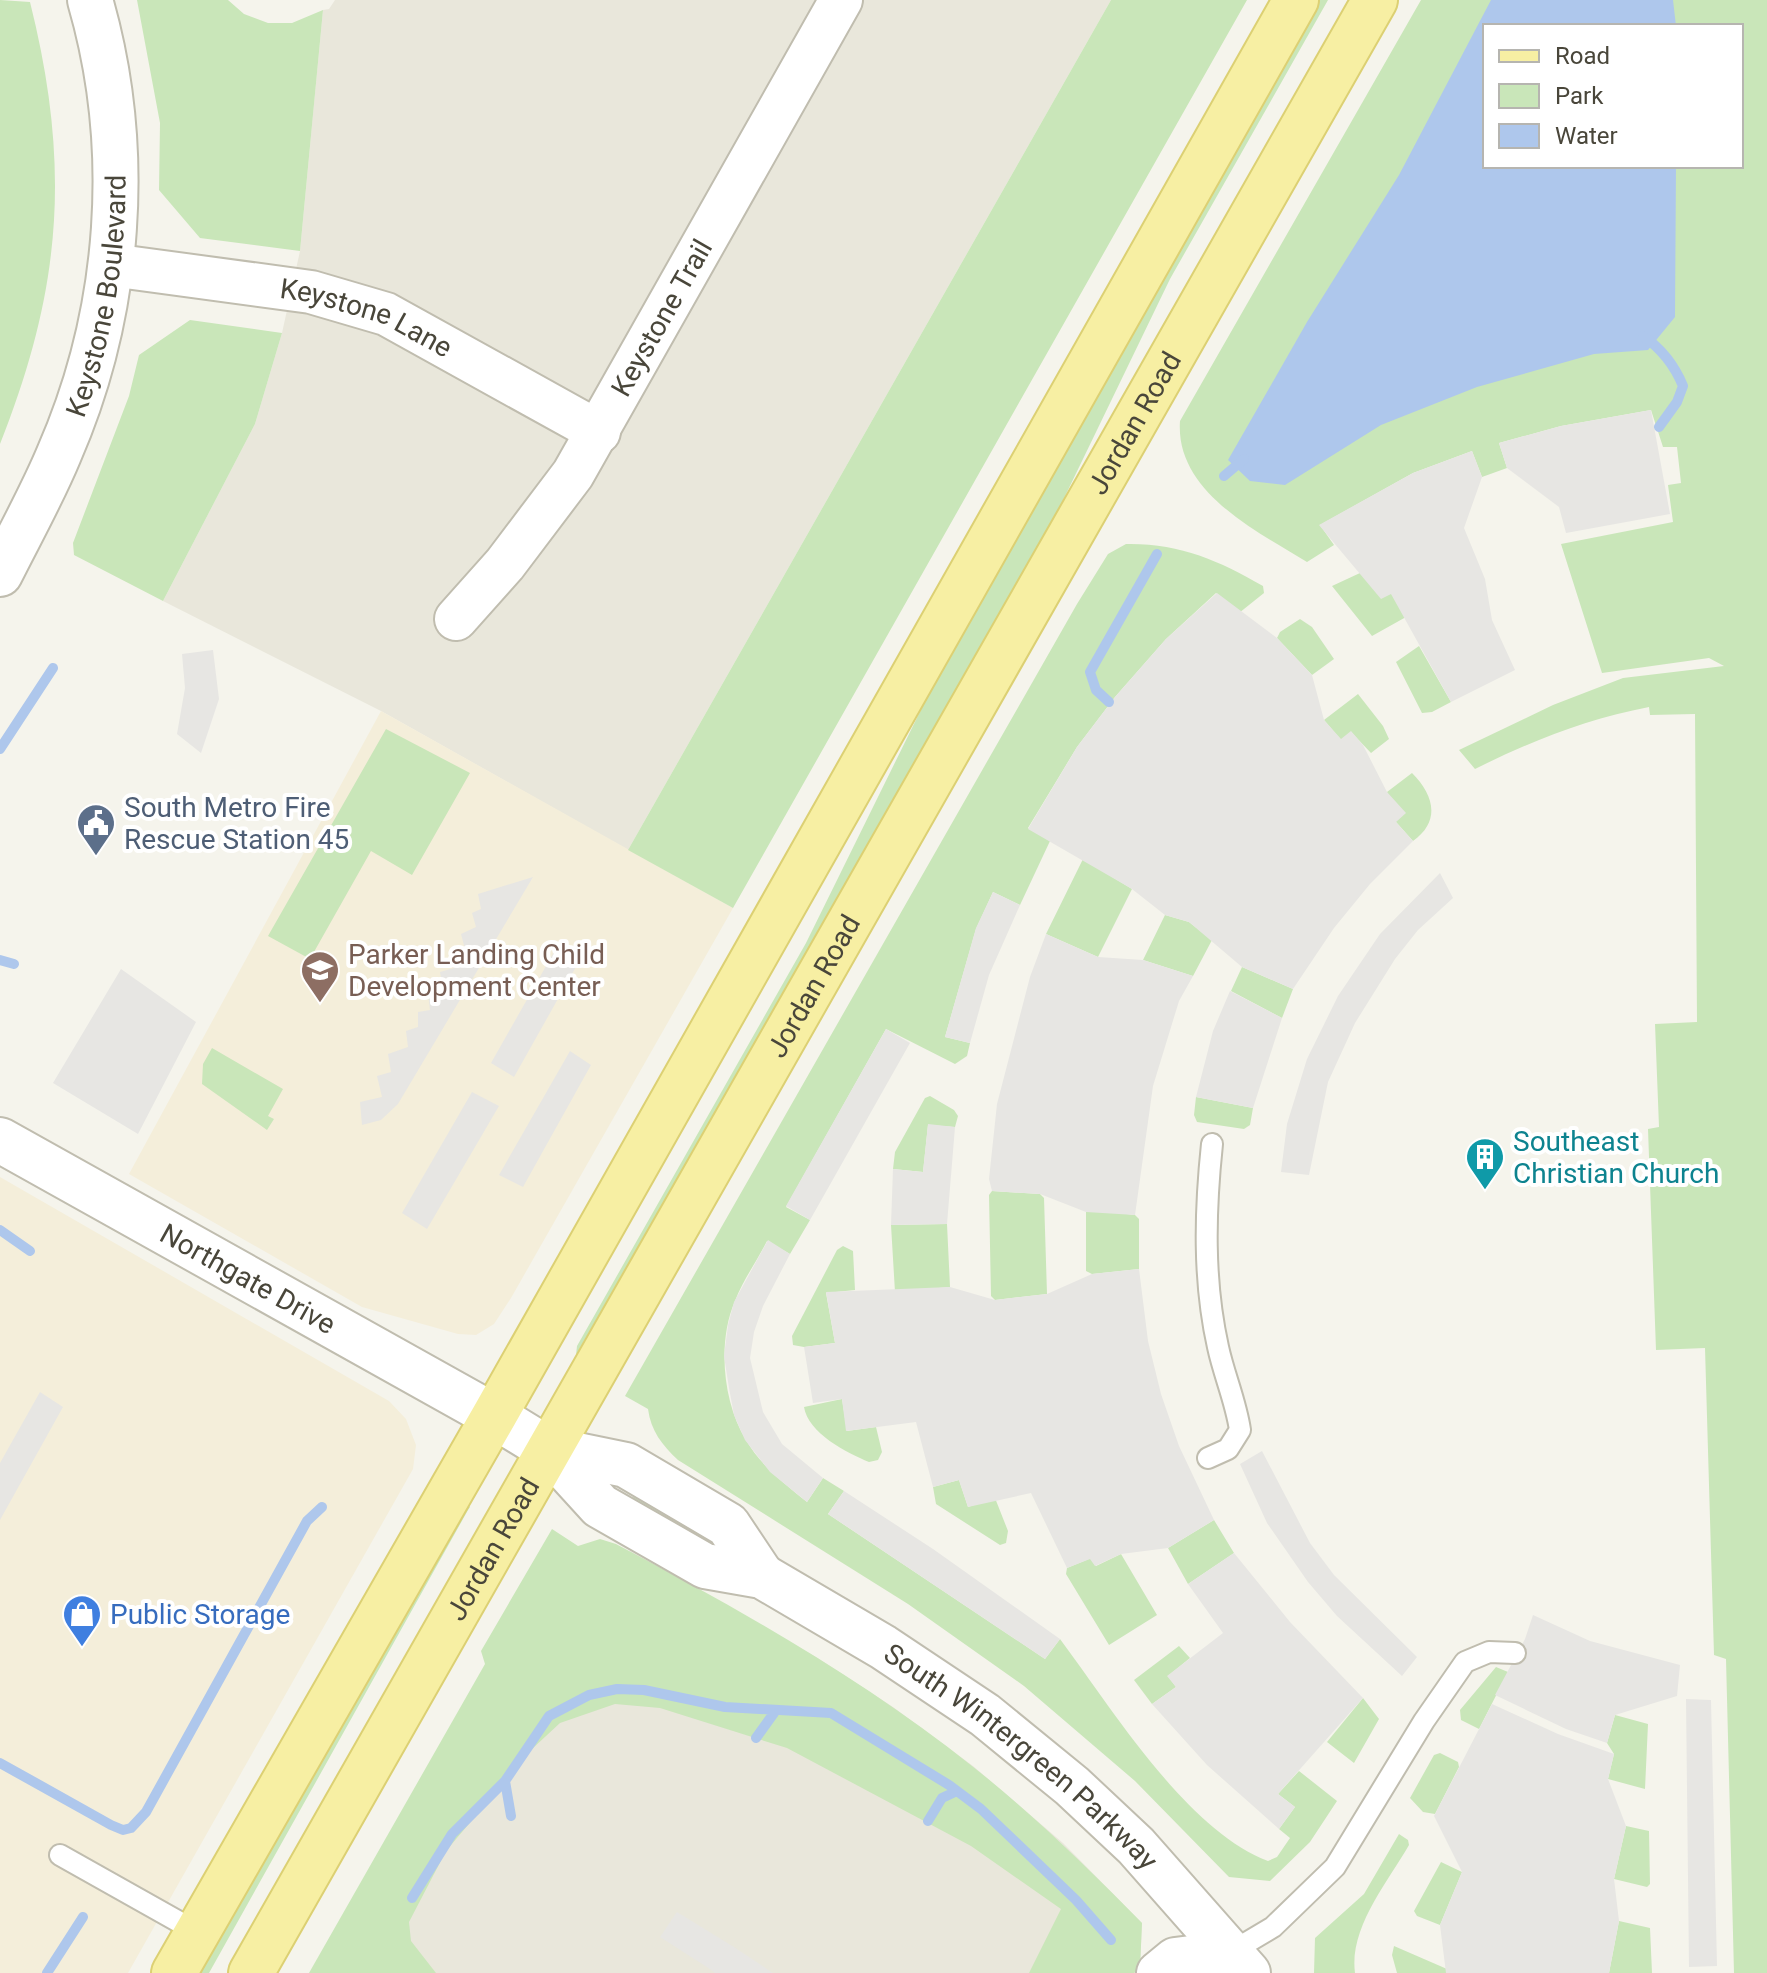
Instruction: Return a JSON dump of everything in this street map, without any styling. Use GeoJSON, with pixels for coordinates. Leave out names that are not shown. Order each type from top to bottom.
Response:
{"type":"FeatureCollection","features":[{"type":"Feature","properties":{"kind":"main road"},"geometry":{"type":"LineString","coordinates":[[174,1973],[494,1416],[1296,0]]}},
{"type":"Feature","properties":{"kind":"main road","name":"Jordan Road"},"geometry":{"type":"LineString","coordinates":[[251,1973],[1375,0]]}},
{"type":"Feature","properties":{"kind":"street","name":"Keystone Boulevard"},"geometry":{"type":"LineString","coordinates":[[0,574],[54,464],[74,415],[102,315],[111,265],[115,141],[102,44],[90,0]]}},
{"type":"Feature","properties":{"kind":"street","name":"Keystone Trail"},"geometry":{"type":"LineString","coordinates":[[456,619],[532,529],[599,432],[841,0]]}},
{"type":"Feature","properties":{"kind":"street","name":"Keystone Lane"},"geometry":{"type":"LineString","coordinates":[[111,265],[311,292],[386,314],[599,432]]}},
{"type":"Feature","properties":{"kind":"street","name":"Northgate Drive"},"geometry":{"type":"LineString","coordinates":[[0,1140],[494,1416]]}},
{"type":"Feature","properties":{"kind":"street","name":"South Wintergreen Parkway"},"geometry":{"type":"LineString","coordinates":[[494,1416],[548,1449],[626,1465],[715,1517],[728,1525],[762,1576],[883,1647],[985,1715],[1031,1751],[1136,1846],[1234,1966]]}},
{"type":"Feature","properties":{"kind":"street"},"geometry":{"type":"LineString","coordinates":[[1158,1973],[1175,1959],[1234,1966]]}},
{"type":"Feature","properties":{"kind":"lane"},"geometry":{"type":"LineString","coordinates":[[1208,1458],[1228,1449],[1240,1430],[1218,1347],[1208,1282],[1207,1193],[1212,1144]]}},
{"type":"Feature","properties":{"kind":"lane"},"geometry":{"type":"LineString","coordinates":[[1234,1966],[1335,1867],[1424,1721],[1465,1662],[1489,1652],[1515,1653]]}},
{"type":"Feature","properties":{"kind":"lane"},"geometry":{"type":"LineString","coordinates":[[60,1855],[197,1932]]}},
{"type":"Feature","properties":{"kind":"shaded area"},"geometry":{"type":"Polygon","coordinates":[[[335,0],[1111,0],[628,850],[381,711],[163,601],[255,424],[282,333],[300,251],[323,10],[329,9],[335,0]]]}},
{"type":"Feature","properties":{"kind":"shaded area"},"geometry":{"type":"Polygon","coordinates":[[[1651,410],[1670,514],[1566,533],[1559,507],[1507,468],[1499,443],[1561,426],[1651,410]]]}},
{"type":"Feature","properties":{"kind":"shaded area"},"geometry":{"type":"Polygon","coordinates":[[[1472,451],[1482,477],[1464,528],[1485,579],[1492,620],[1515,670],[1451,702],[1391,594],[1381,599],[1319,525],[1413,473],[1472,451]]]}},
{"type":"Feature","properties":{"kind":"shaded area"},"geometry":{"type":"Polygon","coordinates":[[[1217,593],[1277,638],[1312,675],[1324,720],[1341,739],[1351,731],[1363,745],[1387,792],[1406,813],[1396,822],[1413,841],[1370,884],[1334,928],[1293,989],[1242,967],[1189,922],[1165,915],[1132,889],[1028,829],[1077,747],[1115,697],[1166,639],[1217,593]]]}},
{"type":"Feature","properties":{"kind":"shaded area"},"geometry":{"type":"Polygon","coordinates":[[[213,650],[219,699],[201,753],[177,734],[185,688],[182,654],[213,650]]]}},
{"type":"Feature","properties":{"kind":"shaded area"},"geometry":{"type":"Polygon","coordinates":[[[381,711],[733,908],[511,1298],[494,1324],[476,1335],[458,1334],[362,1307],[129,1174],[381,711]]]}},
{"type":"Feature","properties":{"kind":"shaded area"},"geometry":{"type":"Polygon","coordinates":[[[1440,873],[1453,898],[1418,930],[1395,959],[1355,1023],[1328,1082],[1309,1175],[1281,1172],[1287,1124],[1307,1059],[1338,996],[1380,934],[1440,873]]]}},
{"type":"Feature","properties":{"kind":"shaded area"},"geometry":{"type":"Polygon","coordinates":[[[533,877],[398,1104],[381,1120],[362,1125],[360,1102],[382,1097],[377,1076],[391,1072],[388,1054],[408,1047],[406,1031],[418,1027],[418,1012],[430,1010],[428,992],[443,989],[440,972],[454,968],[451,953],[465,949],[461,934],[476,927],[472,913],[481,909],[478,894],[533,877]]]}},
{"type":"Feature","properties":{"kind":"shaded area"},"geometry":{"type":"Polygon","coordinates":[[[993,892],[1020,905],[989,975],[970,1043],[945,1037],[976,928],[993,892]]]}},
{"type":"Feature","properties":{"kind":"shaded area"},"geometry":{"type":"Polygon","coordinates":[[[1046,934],[1098,957],[1143,960],[1193,976],[1179,1001],[1153,1086],[1135,1215],[1086,1212],[1040,1194],[992,1191],[989,1179],[997,1104],[1030,977],[1046,934]]]}},
{"type":"Feature","properties":{"kind":"shaded area"},"geometry":{"type":"Polygon","coordinates":[[[554,952],[577,965],[514,1077],[491,1063],[554,952]]]}},
{"type":"Feature","properties":{"kind":"shaded area"},"geometry":{"type":"Polygon","coordinates":[[[121,969],[196,1022],[138,1134],[53,1083],[121,969]]]}},
{"type":"Feature","properties":{"kind":"shaded area"},"geometry":{"type":"Polygon","coordinates":[[[1230,991],[1282,1018],[1253,1108],[1196,1097],[1213,1031],[1230,991]]]}},
{"type":"Feature","properties":{"kind":"shaded area"},"geometry":{"type":"Polygon","coordinates":[[[886,1029],[910,1043],[810,1220],[786,1206],[886,1029]]]}},
{"type":"Feature","properties":{"kind":"shaded area"},"geometry":{"type":"Polygon","coordinates":[[[570,1051],[591,1065],[523,1187],[499,1175],[570,1051]]]}},
{"type":"Feature","properties":{"kind":"shaded area"},"geometry":{"type":"Polygon","coordinates":[[[472,1092],[499,1106],[427,1229],[402,1213],[472,1092]]]}},
{"type":"Feature","properties":{"kind":"shaded area"},"geometry":{"type":"Polygon","coordinates":[[[928,1124],[955,1127],[947,1224],[891,1225],[893,1169],[923,1172],[928,1124]]]}},
{"type":"Feature","properties":{"kind":"shaded area"},"geometry":{"type":"Polygon","coordinates":[[[0,1177],[389,1401],[406,1419],[416,1445],[413,1469],[128,1973],[0,1973],[0,1177]]]}},
{"type":"Feature","properties":{"kind":"shaded area"},"geometry":{"type":"Polygon","coordinates":[[[768,1240],[790,1254],[763,1306],[754,1332],[750,1358],[763,1412],[782,1444],[823,1478],[807,1502],[770,1472],[745,1440],[734,1415],[724,1356],[734,1302],[768,1240]]]}},
{"type":"Feature","properties":{"kind":"shaded area"},"geometry":{"type":"Polygon","coordinates":[[[1139,1269],[1148,1341],[1161,1394],[1179,1446],[1214,1520],[1168,1548],[1121,1554],[1095,1566],[1090,1559],[1067,1568],[1031,1493],[968,1507],[959,1480],[933,1487],[916,1422],[846,1431],[842,1399],[813,1403],[804,1347],[835,1343],[826,1292],[950,1287],[995,1300],[1047,1294],[1092,1274],[1139,1269]]]}},
{"type":"Feature","properties":{"kind":"shaded area"},"geometry":{"type":"Polygon","coordinates":[[[40,1392],[63,1407],[0,1520],[0,1463],[40,1392]]]}},
{"type":"Feature","properties":{"kind":"shaded area"},"geometry":{"type":"Polygon","coordinates":[[[1262,1451],[1310,1543],[1334,1575],[1417,1657],[1402,1676],[1337,1616],[1308,1582],[1267,1523],[1240,1464],[1262,1451]]]}},
{"type":"Feature","properties":{"kind":"shaded area"},"geometry":{"type":"Polygon","coordinates":[[[844,1491],[933,1549],[1060,1639],[1045,1659],[828,1514],[844,1491]]]}},
{"type":"Feature","properties":{"kind":"shaded area"},"geometry":{"type":"Polygon","coordinates":[[[630,1551],[816,1657],[893,1707],[973,1766],[1063,1843],[1142,1923],[1140,1967],[1146,1973],[348,1973],[630,1551]]]}},
{"type":"Feature","properties":{"kind":"shaded area"},"geometry":{"type":"Polygon","coordinates":[[[1234,1553],[1290,1622],[1363,1698],[1278,1794],[1295,1807],[1279,1829],[1207,1765],[1152,1704],[1176,1687],[1167,1676],[1223,1633],[1188,1584],[1234,1553]]]}},
{"type":"Feature","properties":{"kind":"shaded area"},"geometry":{"type":"Polygon","coordinates":[[[1533,1615],[1590,1641],[1680,1665],[1677,1696],[1615,1715],[1607,1743],[1566,1729],[1495,1695],[1525,1639],[1533,1615]]]}},
{"type":"Feature","properties":{"kind":"shaded area"},"geometry":{"type":"Polygon","coordinates":[[[1686,1699],[1711,1700],[1717,1966],[1689,1967],[1686,1699]]]}},
{"type":"Feature","properties":{"kind":"shaded area"},"geometry":{"type":"Polygon","coordinates":[[[1492,1704],[1558,1734],[1614,1754],[1608,1779],[1626,1826],[1614,1879],[1619,1921],[1609,1973],[1446,1973],[1440,1925],[1462,1872],[1434,1816],[1492,1704]]]}},
{"type":"Feature","properties":{"kind":"shaded area"},"geometry":{"type":"Polygon","coordinates":[[[677,1912],[773,1973],[715,1973],[660,1937],[677,1912]]]}},
{"type":"Feature","properties":{"kind":"green space"},"geometry":{"type":"Polygon","coordinates":[[[0,0],[30,2],[43,62],[55,173],[54,226],[48,279],[21,387],[0,444],[0,0]]]}},
{"type":"Feature","properties":{"kind":"green space"},"geometry":{"type":"Polygon","coordinates":[[[137,0],[228,0],[244,14],[268,23],[292,23],[323,10],[300,251],[200,238],[159,190],[160,123],[137,0]]]}},
{"type":"Feature","properties":{"kind":"green space"},"geometry":{"type":"Polygon","coordinates":[[[1111,0],[1247,0],[733,908],[628,850],[1111,0]]]}},
{"type":"Feature","properties":{"kind":"green space"},"geometry":{"type":"Polygon","coordinates":[[[1320,0],[1328,0],[1170,279],[1053,521],[576,1355],[577,1346],[806,943],[946,659],[1320,0]]]}},
{"type":"Feature","properties":{"kind":"green space"},"geometry":{"type":"Polygon","coordinates":[[[1421,0],[1767,0],[1767,1973],[1734,1973],[1726,1659],[1714,1655],[1705,1348],[1656,1350],[1648,1129],[1659,1127],[1655,1024],[1697,1022],[1695,714],[1650,715],[1649,707],[1626,712],[1560,732],[1475,769],[1459,750],[1553,705],[1623,678],[1724,666],[1709,658],[1602,673],[1561,544],[1673,522],[1668,485],[1681,483],[1677,447],[1663,447],[1651,410],[1561,426],[1499,443],[1507,468],[1482,477],[1472,451],[1413,473],[1320,525],[1334,545],[1307,562],[1222,506],[1191,468],[1182,446],[1180,421],[1421,0]]]}},
{"type":"Feature","properties":{"kind":"green space"},"geometry":{"type":"Polygon","coordinates":[[[190,320],[282,333],[255,424],[163,601],[74,555],[73,543],[129,396],[139,355],[190,320]]]}},
{"type":"Feature","properties":{"kind":"green space"},"geometry":{"type":"Polygon","coordinates":[[[1126,544],[1163,546],[1198,555],[1263,586],[1264,593],[1239,613],[1216,593],[1166,639],[1115,697],[1077,747],[1028,828],[1050,841],[1020,905],[993,892],[976,929],[945,1037],[970,1043],[967,1056],[955,1064],[886,1029],[786,1207],[810,1220],[790,1254],[767,1241],[738,1293],[726,1335],[725,1372],[738,1425],[752,1449],[774,1474],[807,1502],[823,1478],[844,1491],[828,1514],[1045,1659],[1060,1639],[1152,1764],[1208,1823],[1238,1845],[1268,1861],[1277,1857],[1290,1838],[1279,1829],[1295,1807],[1278,1794],[1299,1771],[1337,1801],[1310,1842],[1270,1881],[1229,1877],[1135,1781],[1024,1686],[908,1604],[678,1460],[658,1437],[648,1409],[625,1396],[1077,604],[1108,554],[1126,544]]]}},
{"type":"Feature","properties":{"kind":"green space"},"geometry":{"type":"Polygon","coordinates":[[[1360,573],[1391,593],[1406,617],[1372,636],[1332,586],[1360,573]]]}},
{"type":"Feature","properties":{"kind":"green space"},"geometry":{"type":"Polygon","coordinates":[[[1300,619],[1312,627],[1334,659],[1312,675],[1277,638],[1280,632],[1300,619]]]}},
{"type":"Feature","properties":{"kind":"green space"},"geometry":{"type":"Polygon","coordinates":[[[1419,646],[1451,702],[1432,712],[1422,713],[1396,662],[1419,646]]]}},
{"type":"Feature","properties":{"kind":"green space"},"geometry":{"type":"Polygon","coordinates":[[[1358,694],[1383,726],[1389,739],[1371,753],[1351,732],[1341,740],[1324,720],[1358,694]]]}},
{"type":"Feature","properties":{"kind":"green space"},"geometry":{"type":"Polygon","coordinates":[[[386,729],[470,773],[412,875],[371,851],[310,959],[268,936],[386,729]]]}},
{"type":"Feature","properties":{"kind":"green space"},"geometry":{"type":"Polygon","coordinates":[[[1412,773],[1425,790],[1431,808],[1428,825],[1413,841],[1396,822],[1387,792],[1412,773]]]}},
{"type":"Feature","properties":{"kind":"green space"},"geometry":{"type":"Polygon","coordinates":[[[1083,859],[1132,889],[1098,957],[1046,934],[1083,859]]]}},
{"type":"Feature","properties":{"kind":"green space"},"geometry":{"type":"Polygon","coordinates":[[[1165,915],[1189,922],[1212,940],[1193,976],[1143,960],[1165,915]]]}},
{"type":"Feature","properties":{"kind":"green space"},"geometry":{"type":"Polygon","coordinates":[[[1242,967],[1293,989],[1282,1018],[1231,991],[1242,967]]]}},
{"type":"Feature","properties":{"kind":"green space"},"geometry":{"type":"Polygon","coordinates":[[[212,1048],[283,1089],[268,1116],[274,1119],[267,1130],[202,1084],[203,1064],[212,1048]]]}},
{"type":"Feature","properties":{"kind":"green space"},"geometry":{"type":"Polygon","coordinates":[[[930,1096],[954,1110],[958,1116],[955,1127],[928,1125],[923,1172],[893,1169],[895,1152],[925,1098],[930,1096]]]}},
{"type":"Feature","properties":{"kind":"green space"},"geometry":{"type":"Polygon","coordinates":[[[1196,1097],[1253,1108],[1250,1125],[1244,1129],[1197,1122],[1194,1115],[1196,1097]]]}},
{"type":"Feature","properties":{"kind":"green space"},"geometry":{"type":"Polygon","coordinates":[[[992,1191],[1040,1194],[1044,1198],[1047,1294],[995,1300],[991,1296],[989,1195],[992,1191]]]}},
{"type":"Feature","properties":{"kind":"green space"},"geometry":{"type":"Polygon","coordinates":[[[1094,1210],[1135,1215],[1139,1219],[1139,1269],[1092,1274],[1086,1271],[1086,1212],[1094,1210]]]}},
{"type":"Feature","properties":{"kind":"green space"},"geometry":{"type":"Polygon","coordinates":[[[947,1224],[950,1287],[895,1292],[891,1225],[947,1224]]]}},
{"type":"Feature","properties":{"kind":"green space"},"geometry":{"type":"Polygon","coordinates":[[[843,1246],[853,1251],[855,1290],[826,1293],[835,1343],[804,1347],[793,1345],[792,1336],[837,1250],[843,1246]]]}},
{"type":"Feature","properties":{"kind":"green space"},"geometry":{"type":"Polygon","coordinates":[[[842,1399],[847,1431],[876,1427],[882,1452],[878,1460],[869,1462],[840,1447],[821,1433],[807,1416],[804,1407],[842,1399]]]}},
{"type":"Feature","properties":{"kind":"green space"},"geometry":{"type":"Polygon","coordinates":[[[959,1480],[968,1507],[995,1498],[1008,1531],[1006,1543],[1000,1545],[936,1504],[933,1487],[959,1480]]]}},
{"type":"Feature","properties":{"kind":"green space"},"geometry":{"type":"Polygon","coordinates":[[[634,1496],[714,1542],[718,1546],[716,1551],[627,1508],[634,1496]]]}},
{"type":"Feature","properties":{"kind":"green space"},"geometry":{"type":"Polygon","coordinates":[[[466,1504],[470,1507],[209,1973],[198,1973],[466,1504]]]}},
{"type":"Feature","properties":{"kind":"green space"},"geometry":{"type":"Polygon","coordinates":[[[1214,1520],[1234,1553],[1188,1584],[1168,1548],[1214,1520]]]}},
{"type":"Feature","properties":{"kind":"green space"},"geometry":{"type":"Polygon","coordinates":[[[552,1529],[578,1546],[600,1539],[616,1544],[799,1647],[930,1734],[1038,1822],[1142,1923],[1140,1968],[1134,1973],[1029,1973],[1061,1909],[971,1846],[787,1748],[660,1708],[615,1704],[560,1723],[532,1749],[446,1851],[409,1922],[411,1941],[436,1973],[309,1973],[485,1664],[481,1651],[552,1529]]]}},
{"type":"Feature","properties":{"kind":"green space"},"geometry":{"type":"Polygon","coordinates":[[[1121,1554],[1157,1615],[1109,1645],[1066,1574],[1067,1568],[1091,1558],[1096,1566],[1121,1554]]]}},
{"type":"Feature","properties":{"kind":"green space"},"geometry":{"type":"Polygon","coordinates":[[[1179,1646],[1190,1658],[1168,1676],[1176,1687],[1152,1704],[1134,1680],[1179,1646]]]}},
{"type":"Feature","properties":{"kind":"green space"},"geometry":{"type":"Polygon","coordinates":[[[1496,1667],[1508,1672],[1479,1729],[1461,1720],[1460,1710],[1496,1667]]]}},
{"type":"Feature","properties":{"kind":"green space"},"geometry":{"type":"Polygon","coordinates":[[[1363,1698],[1379,1719],[1354,1763],[1327,1742],[1363,1698]]]}},
{"type":"Feature","properties":{"kind":"green space"},"geometry":{"type":"Polygon","coordinates":[[[1615,1715],[1648,1724],[1645,1789],[1608,1779],[1614,1754],[1607,1743],[1615,1715]]]}},
{"type":"Feature","properties":{"kind":"green space"},"geometry":{"type":"Polygon","coordinates":[[[1440,1753],[1458,1762],[1459,1767],[1435,1814],[1423,1812],[1410,1798],[1434,1755],[1440,1753]]]}},
{"type":"Feature","properties":{"kind":"green space"},"geometry":{"type":"Polygon","coordinates":[[[1626,1826],[1649,1831],[1650,1884],[1647,1887],[1614,1879],[1626,1826]]]}},
{"type":"Feature","properties":{"kind":"green space"},"geometry":{"type":"Polygon","coordinates":[[[1399,1834],[1408,1840],[1409,1845],[1364,1923],[1358,1939],[1355,1973],[1314,1973],[1315,1938],[1364,1894],[1399,1834]]]}},
{"type":"Feature","properties":{"kind":"green space"},"geometry":{"type":"Polygon","coordinates":[[[1441,1862],[1462,1872],[1440,1925],[1417,1916],[1414,1911],[1441,1862]]]}},
{"type":"Feature","properties":{"kind":"green space"},"geometry":{"type":"Polygon","coordinates":[[[1619,1921],[1650,1928],[1652,1973],[1609,1973],[1619,1921]]]}},
{"type":"Feature","properties":{"kind":"green space"},"geometry":{"type":"Polygon","coordinates":[[[1394,1946],[1447,1969],[1446,1973],[1397,1973],[1392,1955],[1394,1946]]]}},
{"type":"Feature","properties":{"kind":"water"},"geometry":{"type":"Polygon","coordinates":[[[1491,0],[1673,0],[1676,24],[1483,24],[1483,168],[1676,168],[1675,317],[1648,350],[1594,354],[1477,387],[1381,425],[1285,485],[1250,481],[1228,460],[1307,322],[1399,175],[1491,0]]]}},
{"type":"Feature","properties":{"kind":"waterway"},"geometry":{"type":"LineString","coordinates":[[1643,336],[1667,358],[1683,386],[1677,402],[1659,427]]}},
{"type":"Feature","properties":{"kind":"waterway"},"geometry":{"type":"LineString","coordinates":[[1224,476],[1244,459]]}},
{"type":"Feature","properties":{"kind":"waterway"},"geometry":{"type":"LineString","coordinates":[[1109,702],[1096,690],[1090,672],[1157,554]]}},
{"type":"Feature","properties":{"kind":"waterway"},"geometry":{"type":"LineString","coordinates":[[0,749],[53,668]]}},
{"type":"Feature","properties":{"kind":"waterway"},"geometry":{"type":"LineString","coordinates":[[0,960],[14,964]]}},
{"type":"Feature","properties":{"kind":"waterway"},"geometry":{"type":"LineString","coordinates":[[0,1230],[30,1251]]}},
{"type":"Feature","properties":{"kind":"waterway"},"geometry":{"type":"LineString","coordinates":[[0,1763],[111,1825],[123,1830],[131,1828],[146,1812],[307,1521],[322,1507]]}},
{"type":"Feature","properties":{"kind":"waterway"},"geometry":{"type":"LineString","coordinates":[[511,1816],[505,1781],[549,1716],[589,1695],[617,1689],[644,1690],[725,1707],[831,1713],[949,1785],[981,1809],[1076,1900],[1111,1940]]}},
{"type":"Feature","properties":{"kind":"waterway"},"geometry":{"type":"LineString","coordinates":[[756,1738],[774,1713]]}},
{"type":"Feature","properties":{"kind":"waterway"},"geometry":{"type":"LineString","coordinates":[[412,1898],[452,1834],[505,1781]]}},
{"type":"Feature","properties":{"kind":"waterway"},"geometry":{"type":"LineString","coordinates":[[928,1821],[942,1798],[957,1791]]}},
{"type":"Feature","properties":{"kind":"waterway"},"geometry":{"type":"LineString","coordinates":[[47,1973],[83,1917]]}},
{"type":"Feature","properties":{"kind":"place","name":"South Metro Fire Rescue Station 45"},"geometry":{"type":"Point","coordinates":[96,857]}},
{"type":"Feature","properties":{"kind":"place","name":"Parker Landing Child Development Center"},"geometry":{"type":"Point","coordinates":[320,1004]}},
{"type":"Feature","properties":{"kind":"place","name":"Southeast Christian Church"},"geometry":{"type":"Point","coordinates":[1485,1191]}},
{"type":"Feature","properties":{"kind":"place","name":"Public Storage"},"geometry":{"type":"Point","coordinates":[82,1648]}}]}
